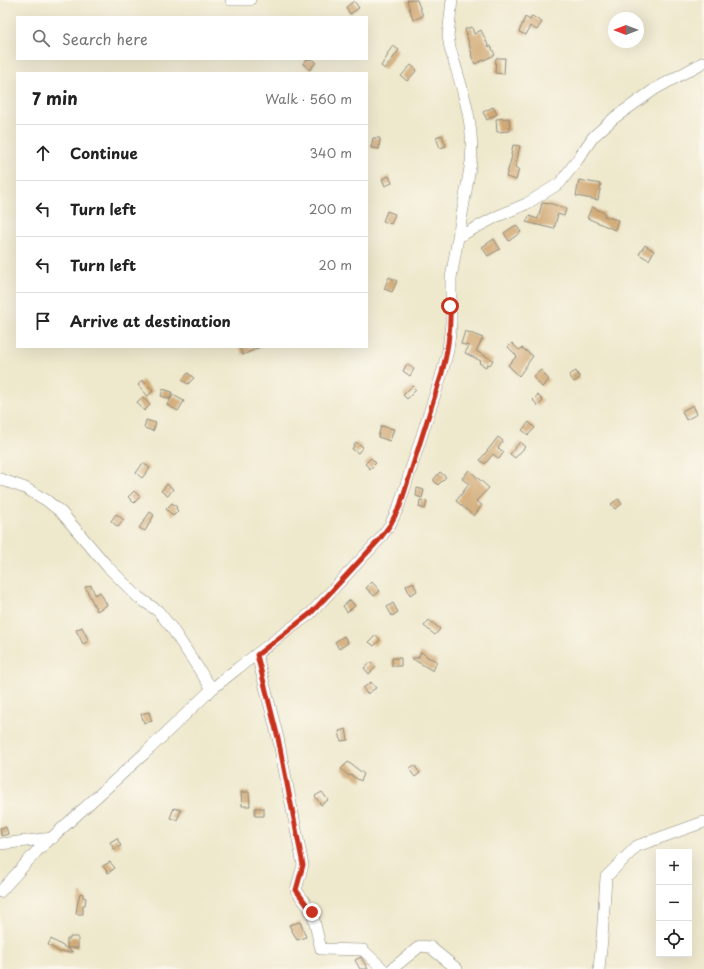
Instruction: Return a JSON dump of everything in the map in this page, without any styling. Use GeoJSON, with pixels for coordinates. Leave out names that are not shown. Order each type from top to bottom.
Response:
{"type":"FeatureCollection","features":[{"type":"Feature","properties":{"kind":"street"},"geometry":{"type":"LineString","coordinates":[[231,0],[250,0]]}},
{"type":"Feature","properties":{"kind":"street"},"geometry":{"type":"LineString","coordinates":[[0,892],[37,851],[144,754],[212,689],[311,613],[379,540],[390,525],[402,498],[446,358],[451,323],[451,278],[473,145],[468,113],[448,36],[452,0]]}},
{"type":"Feature","properties":{"kind":"street"},"geometry":{"type":"LineString","coordinates":[[458,237],[498,216],[526,204],[560,183],[593,137],[614,118],[655,89],[704,62]]}},
{"type":"Feature","properties":{"kind":"street"},"geometry":{"type":"LineString","coordinates":[[0,479],[25,488],[46,500],[61,512],[107,566],[138,597],[158,611],[171,627],[212,689]]}},
{"type":"Feature","properties":{"kind":"street"},"geometry":{"type":"LineString","coordinates":[[257,655],[278,738],[303,865],[296,890],[312,912],[321,949],[363,950],[383,969]]}},
{"type":"Feature","properties":{"kind":"street"},"geometry":{"type":"LineString","coordinates":[[599,969],[606,877],[637,846],[704,822]]}},
{"type":"Feature","properties":{"kind":"street"},"geometry":{"type":"LineString","coordinates":[[0,844],[53,838]]}},
{"type":"Feature","properties":{"kind":"street"},"geometry":{"type":"LineString","coordinates":[[392,969],[420,946],[430,947],[457,969]]}},
{"type":"Feature","properties":{"kind":"building"},"geometry":{"type":"Polygon","coordinates":[[[407,0],[417,0],[423,16],[413,20],[407,0]]]}},
{"type":"Feature","properties":{"kind":"building"},"geometry":{"type":"Polygon","coordinates":[[[354,1],[359,8],[350,14],[346,7],[354,1]]]}},
{"type":"Feature","properties":{"kind":"building"},"geometry":{"type":"Polygon","coordinates":[[[532,16],[542,22],[537,30],[530,26],[526,35],[519,32],[525,17],[530,20],[532,16]]]}},
{"type":"Feature","properties":{"kind":"building"},"geometry":{"type":"Polygon","coordinates":[[[472,27],[474,34],[481,30],[489,47],[491,46],[495,55],[475,64],[471,55],[465,29],[472,27]]]}},
{"type":"Feature","properties":{"kind":"building"},"geometry":{"type":"Polygon","coordinates":[[[393,46],[399,50],[385,69],[381,66],[393,46]]]}},
{"type":"Feature","properties":{"kind":"building"},"geometry":{"type":"Polygon","coordinates":[[[496,58],[505,58],[504,74],[495,73],[496,58]]]}},
{"type":"Feature","properties":{"kind":"building"},"geometry":{"type":"Polygon","coordinates":[[[306,60],[313,60],[316,62],[310,70],[303,64],[306,60]]]}},
{"type":"Feature","properties":{"kind":"building"},"geometry":{"type":"Polygon","coordinates":[[[411,65],[417,70],[407,81],[401,76],[411,65]]]}},
{"type":"Feature","properties":{"kind":"building"},"geometry":{"type":"Polygon","coordinates":[[[493,107],[497,114],[487,120],[483,112],[493,107]]]}},
{"type":"Feature","properties":{"kind":"building"},"geometry":{"type":"Polygon","coordinates":[[[509,118],[510,131],[497,132],[496,119],[509,118]]]}},
{"type":"Feature","properties":{"kind":"building"},"geometry":{"type":"Polygon","coordinates":[[[442,135],[446,146],[440,148],[436,137],[442,135]]]}},
{"type":"Feature","properties":{"kind":"building"},"geometry":{"type":"Polygon","coordinates":[[[373,138],[380,138],[379,149],[371,148],[373,138]]]}},
{"type":"Feature","properties":{"kind":"building"},"geometry":{"type":"Polygon","coordinates":[[[513,145],[520,146],[515,168],[519,169],[516,180],[506,177],[512,156],[513,145]]]}},
{"type":"Feature","properties":{"kind":"building"},"geometry":{"type":"Polygon","coordinates":[[[389,176],[392,183],[385,186],[382,179],[389,176]]]}},
{"type":"Feature","properties":{"kind":"building"},"geometry":{"type":"Polygon","coordinates":[[[579,180],[601,184],[598,200],[576,196],[579,180]]]}},
{"type":"Feature","properties":{"kind":"building"},"geometry":{"type":"Polygon","coordinates":[[[542,203],[552,204],[566,209],[564,216],[558,214],[554,229],[526,222],[529,216],[538,219],[542,203]]]}},
{"type":"Feature","properties":{"kind":"building"},"geometry":{"type":"Polygon","coordinates":[[[592,207],[605,213],[604,216],[618,220],[615,230],[587,218],[592,207]]]}},
{"type":"Feature","properties":{"kind":"building"},"geometry":{"type":"Polygon","coordinates":[[[387,211],[395,214],[391,224],[383,221],[387,211]]]}},
{"type":"Feature","properties":{"kind":"building"},"geometry":{"type":"Polygon","coordinates":[[[516,225],[521,232],[509,241],[504,233],[516,225]]]}},
{"type":"Feature","properties":{"kind":"building"},"geometry":{"type":"Polygon","coordinates":[[[494,239],[500,249],[488,256],[482,247],[494,239]]]}},
{"type":"Feature","properties":{"kind":"building"},"geometry":{"type":"Polygon","coordinates":[[[645,245],[654,251],[649,260],[639,254],[645,245]]]}},
{"type":"Feature","properties":{"kind":"building"},"geometry":{"type":"Polygon","coordinates":[[[389,277],[397,281],[392,292],[384,289],[389,277]]]}},
{"type":"Feature","properties":{"kind":"building"},"geometry":{"type":"Polygon","coordinates":[[[465,331],[483,338],[476,351],[493,360],[490,365],[487,364],[486,367],[479,363],[481,361],[465,353],[469,346],[461,344],[465,331]]]}},
{"type":"Feature","properties":{"kind":"building"},"geometry":{"type":"Polygon","coordinates":[[[512,343],[519,350],[522,348],[533,356],[519,376],[508,365],[517,356],[508,347],[512,343]]]}},
{"type":"Feature","properties":{"kind":"building"},"geometry":{"type":"Polygon","coordinates":[[[240,348],[258,348],[243,355],[240,348]]]}},
{"type":"Feature","properties":{"kind":"building"},"geometry":{"type":"Polygon","coordinates":[[[407,364],[414,369],[410,376],[403,371],[407,364]]]}},
{"type":"Feature","properties":{"kind":"building"},"geometry":{"type":"Polygon","coordinates":[[[541,370],[549,380],[542,387],[533,377],[541,370]]]}},
{"type":"Feature","properties":{"kind":"building"},"geometry":{"type":"Polygon","coordinates":[[[576,371],[580,378],[574,382],[569,375],[576,371]]]}},
{"type":"Feature","properties":{"kind":"building"},"geometry":{"type":"Polygon","coordinates":[[[188,373],[194,378],[188,384],[182,380],[188,373]]]}},
{"type":"Feature","properties":{"kind":"building"},"geometry":{"type":"Polygon","coordinates":[[[142,380],[153,391],[148,396],[138,385],[142,380]]]}},
{"type":"Feature","properties":{"kind":"building"},"geometry":{"type":"Polygon","coordinates":[[[412,386],[416,390],[407,399],[403,395],[412,386]]]}},
{"type":"Feature","properties":{"kind":"building"},"geometry":{"type":"Polygon","coordinates":[[[163,389],[172,392],[170,399],[161,396],[163,389]]]}},
{"type":"Feature","properties":{"kind":"building"},"geometry":{"type":"Polygon","coordinates":[[[173,395],[184,401],[178,411],[167,405],[173,395]]]}},
{"type":"Feature","properties":{"kind":"building"},"geometry":{"type":"Polygon","coordinates":[[[538,395],[543,401],[538,406],[533,400],[538,395]]]}},
{"type":"Feature","properties":{"kind":"building"},"geometry":{"type":"Polygon","coordinates":[[[143,397],[150,405],[144,411],[137,402],[143,397]]]}},
{"type":"Feature","properties":{"kind":"building"},"geometry":{"type":"Polygon","coordinates":[[[693,405],[697,414],[686,420],[682,411],[693,405]]]}},
{"type":"Feature","properties":{"kind":"building"},"geometry":{"type":"Polygon","coordinates":[[[146,420],[156,423],[153,431],[144,428],[146,420]]]}},
{"type":"Feature","properties":{"kind":"building"},"geometry":{"type":"Polygon","coordinates":[[[529,422],[535,428],[528,435],[522,430],[529,422]]]}},
{"type":"Feature","properties":{"kind":"building"},"geometry":{"type":"Polygon","coordinates":[[[381,426],[394,429],[390,441],[378,437],[381,426]]]}},
{"type":"Feature","properties":{"kind":"building"},"geometry":{"type":"Polygon","coordinates":[[[498,437],[503,441],[498,448],[504,452],[499,459],[493,454],[485,464],[480,460],[498,437]]]}},
{"type":"Feature","properties":{"kind":"building"},"geometry":{"type":"Polygon","coordinates":[[[356,442],[363,447],[358,453],[352,449],[356,442]]]}},
{"type":"Feature","properties":{"kind":"building"},"geometry":{"type":"Polygon","coordinates":[[[520,442],[525,447],[515,458],[510,454],[520,442]]]}},
{"type":"Feature","properties":{"kind":"building"},"geometry":{"type":"Polygon","coordinates":[[[371,458],[376,463],[370,469],[365,464],[371,458]]]}},
{"type":"Feature","properties":{"kind":"building"},"geometry":{"type":"Polygon","coordinates":[[[143,463],[150,468],[142,478],[136,473],[143,463]]]}},
{"type":"Feature","properties":{"kind":"building"},"geometry":{"type":"Polygon","coordinates":[[[469,470],[489,488],[476,501],[482,505],[474,516],[456,501],[469,484],[462,479],[469,470]]]}},
{"type":"Feature","properties":{"kind":"building"},"geometry":{"type":"Polygon","coordinates":[[[440,472],[446,477],[438,485],[434,479],[440,472]]]}},
{"type":"Feature","properties":{"kind":"building"},"geometry":{"type":"Polygon","coordinates":[[[167,484],[173,489],[168,496],[161,491],[167,484]]]}},
{"type":"Feature","properties":{"kind":"building"},"geometry":{"type":"Polygon","coordinates":[[[417,488],[424,490],[422,498],[416,496],[417,488]]]}},
{"type":"Feature","properties":{"kind":"building"},"geometry":{"type":"Polygon","coordinates":[[[134,491],[140,497],[134,503],[128,497],[134,491]]]}},
{"type":"Feature","properties":{"kind":"building"},"geometry":{"type":"Polygon","coordinates":[[[618,499],[622,504],[615,509],[611,504],[618,499]]]}},
{"type":"Feature","properties":{"kind":"building"},"geometry":{"type":"Polygon","coordinates":[[[420,500],[427,501],[425,509],[419,507],[420,500]]]}},
{"type":"Feature","properties":{"kind":"building"},"geometry":{"type":"Polygon","coordinates":[[[172,503],[177,507],[176,508],[178,511],[173,516],[166,509],[172,503]]]}},
{"type":"Feature","properties":{"kind":"building"},"geometry":{"type":"Polygon","coordinates":[[[150,512],[154,515],[145,531],[139,528],[150,512]]]}},
{"type":"Feature","properties":{"kind":"building"},"geometry":{"type":"Polygon","coordinates":[[[116,514],[124,520],[118,527],[111,521],[116,514]]]}},
{"type":"Feature","properties":{"kind":"building"},"geometry":{"type":"Polygon","coordinates":[[[372,582],[380,591],[374,596],[366,588],[372,582]]]}},
{"type":"Feature","properties":{"kind":"building"},"geometry":{"type":"Polygon","coordinates":[[[413,582],[417,591],[410,595],[406,586],[413,582]]]}},
{"type":"Feature","properties":{"kind":"building"},"geometry":{"type":"Polygon","coordinates":[[[91,585],[95,595],[100,592],[107,605],[97,611],[85,587],[91,585]]]}},
{"type":"Feature","properties":{"kind":"building"},"geometry":{"type":"Polygon","coordinates":[[[350,600],[355,606],[347,612],[343,606],[350,600]]]}},
{"type":"Feature","properties":{"kind":"building"},"geometry":{"type":"Polygon","coordinates":[[[393,603],[398,612],[392,616],[387,607],[393,603]]]}},
{"type":"Feature","properties":{"kind":"building"},"geometry":{"type":"Polygon","coordinates":[[[429,620],[440,629],[435,635],[424,626],[429,620]]]}},
{"type":"Feature","properties":{"kind":"building"},"geometry":{"type":"Polygon","coordinates":[[[82,627],[89,641],[83,644],[76,630],[82,627]]]}},
{"type":"Feature","properties":{"kind":"building"},"geometry":{"type":"Polygon","coordinates":[[[376,635],[380,640],[374,646],[369,642],[376,635]]]}},
{"type":"Feature","properties":{"kind":"building"},"geometry":{"type":"Polygon","coordinates":[[[344,636],[348,643],[339,649],[335,642],[344,636]]]}},
{"type":"Feature","properties":{"kind":"building"},"geometry":{"type":"Polygon","coordinates":[[[421,652],[427,657],[437,661],[433,671],[411,658],[418,658],[421,652]]]}},
{"type":"Feature","properties":{"kind":"building"},"geometry":{"type":"Polygon","coordinates":[[[392,658],[401,658],[401,666],[392,666],[392,658]]]}},
{"type":"Feature","properties":{"kind":"building"},"geometry":{"type":"Polygon","coordinates":[[[371,662],[376,667],[369,674],[364,668],[371,662]]]}},
{"type":"Feature","properties":{"kind":"building"},"geometry":{"type":"Polygon","coordinates":[[[371,682],[376,688],[367,694],[363,688],[371,682]]]}},
{"type":"Feature","properties":{"kind":"building"},"geometry":{"type":"Polygon","coordinates":[[[149,712],[152,721],[144,723],[141,714],[149,712]]]}},
{"type":"Feature","properties":{"kind":"building"},"geometry":{"type":"Polygon","coordinates":[[[346,729],[348,740],[341,741],[339,731],[346,729]]]}},
{"type":"Feature","properties":{"kind":"building"},"geometry":{"type":"Polygon","coordinates":[[[348,762],[364,774],[361,781],[350,775],[349,776],[341,769],[348,762]]]}},
{"type":"Feature","properties":{"kind":"building"},"geometry":{"type":"Polygon","coordinates":[[[414,765],[420,773],[415,777],[409,769],[414,765]]]}},
{"type":"Feature","properties":{"kind":"building"},"geometry":{"type":"Polygon","coordinates":[[[241,792],[249,792],[250,806],[242,806],[241,792]]]}},
{"type":"Feature","properties":{"kind":"building"},"geometry":{"type":"Polygon","coordinates":[[[322,792],[328,800],[321,805],[315,796],[322,792]]]}},
{"type":"Feature","properties":{"kind":"building"},"geometry":{"type":"Polygon","coordinates":[[[174,808],[181,810],[177,820],[170,818],[174,808]]]}},
{"type":"Feature","properties":{"kind":"building"},"geometry":{"type":"Polygon","coordinates":[[[255,808],[264,808],[264,816],[255,816],[255,808]]]}},
{"type":"Feature","properties":{"kind":"building"},"geometry":{"type":"Polygon","coordinates":[[[6,827],[8,834],[1,836],[0,828],[6,827]]]}},
{"type":"Feature","properties":{"kind":"building"},"geometry":{"type":"Polygon","coordinates":[[[117,838],[121,846],[114,849],[110,842],[117,838]]]}},
{"type":"Feature","properties":{"kind":"building"},"geometry":{"type":"Polygon","coordinates":[[[110,862],[115,868],[108,873],[103,866],[110,862]]]}},
{"type":"Feature","properties":{"kind":"building"},"geometry":{"type":"Polygon","coordinates":[[[80,893],[86,898],[85,905],[83,905],[83,914],[76,914],[77,906],[80,893]]]}},
{"type":"Feature","properties":{"kind":"building"},"geometry":{"type":"Polygon","coordinates":[[[300,922],[306,937],[297,940],[289,925],[300,922]]]}},
{"type":"Feature","properties":{"kind":"building"},"geometry":{"type":"Polygon","coordinates":[[[70,937],[78,937],[78,948],[67,948],[67,939],[70,939],[70,937]]]}},
{"type":"Feature","properties":{"kind":"building"},"geometry":{"type":"Polygon","coordinates":[[[51,939],[73,952],[60,952],[48,945],[51,939]]]}},
{"type":"Feature","properties":{"kind":"building"},"geometry":{"type":"Polygon","coordinates":[[[361,957],[368,969],[360,969],[355,960],[361,957]]]}},
{"type":"Feature","properties":{"kind":"route"},"geometry":{"type":"LineString","coordinates":[[312,912],[296,890],[303,865],[278,738],[257,655],[311,613],[379,540],[390,525],[400,506],[442,373],[448,350],[451,323],[450,306]]}}]}
